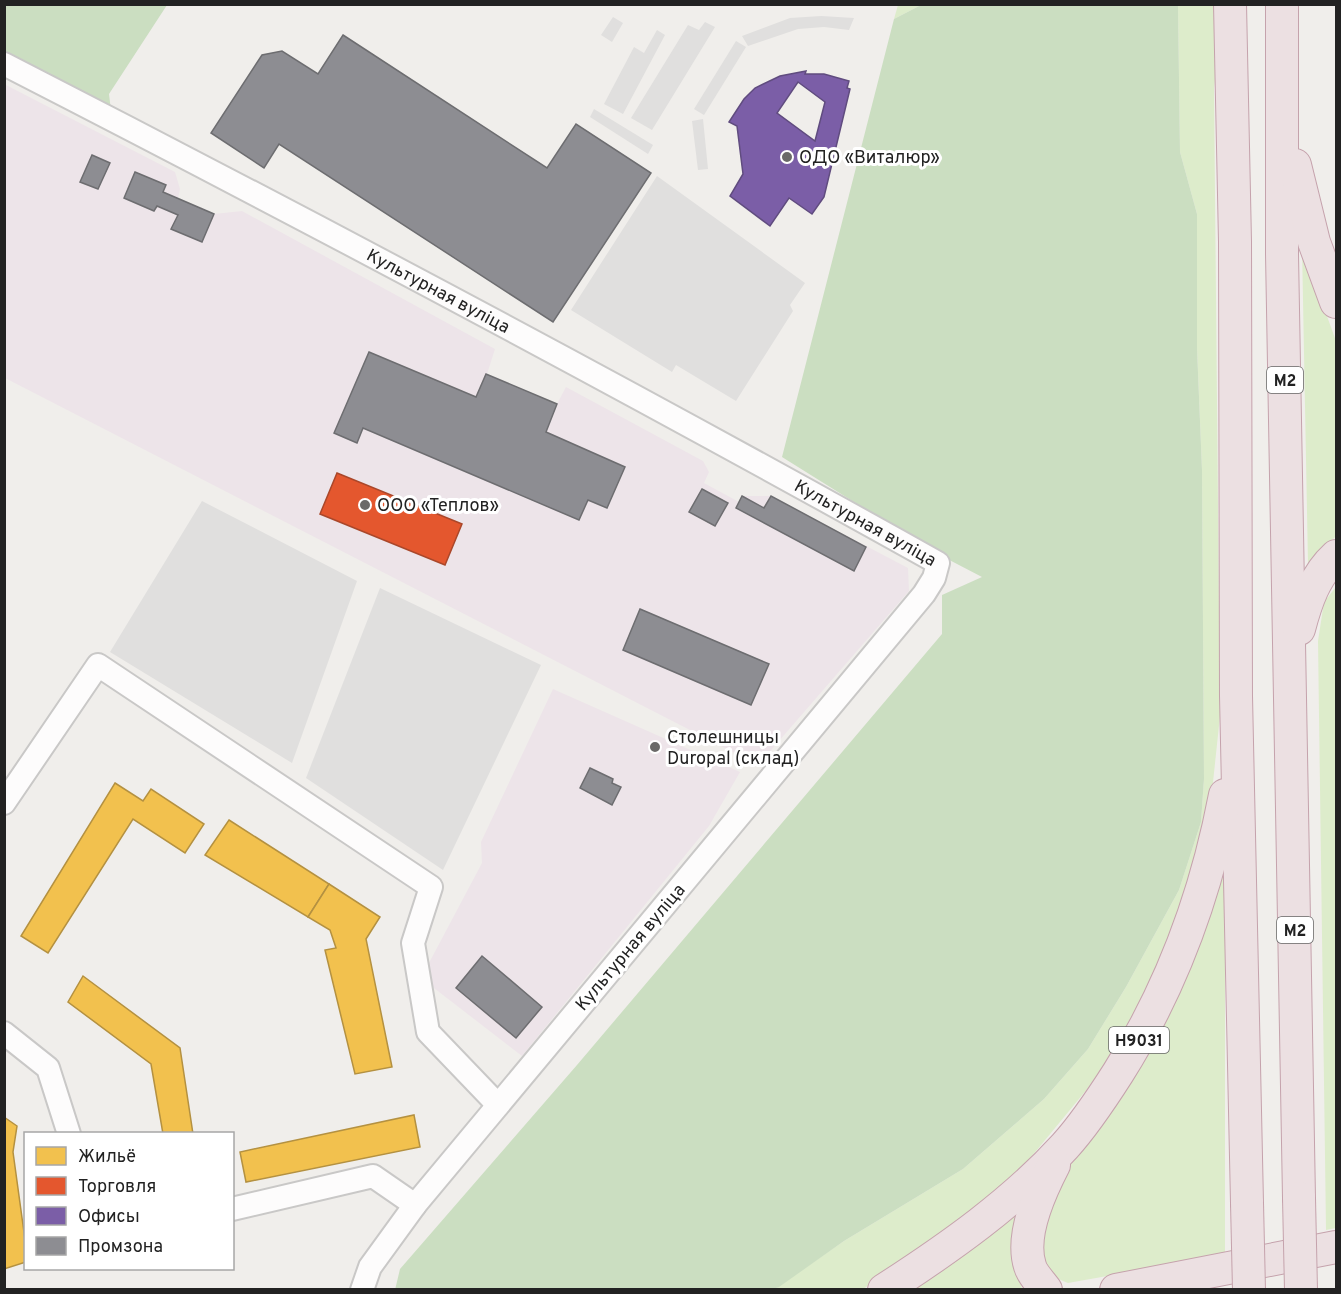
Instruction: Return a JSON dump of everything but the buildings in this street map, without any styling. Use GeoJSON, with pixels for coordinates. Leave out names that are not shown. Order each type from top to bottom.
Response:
{"type":"FeatureCollection","features":[{"type":"Feature","properties":{"kind":"highway"},"geometry":{"type":"LineString","coordinates":[[1230,4],[1235,242],[1236,696],[1249,1290]]}},
{"type":"Feature","properties":{"kind":"highway","name":"М2"},"geometry":{"type":"LineString","coordinates":[[1282,4],[1282,254],[1301,1290]]}},
{"type":"Feature","properties":{"kind":"highway"},"geometry":{"type":"LineString","coordinates":[[1283,99],[1297,179],[1314,242],[1336,302]]}},
{"type":"Feature","properties":{"kind":"highway"},"geometry":{"type":"LineString","coordinates":[[1291,662],[1310,594],[1327,564],[1336,556]]}},
{"type":"Feature","properties":{"kind":"highway","name":"Н9031"},"geometry":{"type":"LineString","coordinates":[[884,1290],[989,1217],[1065,1146],[1088,1118],[1135,1046],[1164,992],[1188,938],[1215,845],[1225,793],[1236,696]]}},
{"type":"Feature","properties":{"kind":"highway","name":"Н9031"},"geometry":{"type":"LineString","coordinates":[[1046,1290],[1030,1267],[1027,1247],[1033,1217],[1045,1183],[1065,1146]]}},
{"type":"Feature","properties":{"kind":"highway"},"geometry":{"type":"LineString","coordinates":[[1116,1290],[1336,1247]]}},
{"type":"Feature","properties":{"kind":"street","name":"Культурная вуліца"},"geometry":{"type":"LineString","coordinates":[[4,64],[217,173],[739,452],[938,563],[934,578],[924,594],[415,1205],[370,1267],[362,1290]]}},
{"type":"Feature","properties":{"kind":"street"},"geometry":{"type":"LineString","coordinates":[[4,802],[98,665],[430,886],[413,943],[428,1032],[498,1105]]}},
{"type":"Feature","properties":{"kind":"street"},"geometry":{"type":"LineString","coordinates":[[4,1033],[48,1068],[68,1132]]}},
{"type":"Feature","properties":{"kind":"street"},"geometry":{"type":"LineString","coordinates":[[234,1209],[373,1176],[415,1205]]}},
{"type":"Feature","properties":{"kind":"shaded area"},"geometry":{"type":"Polygon","coordinates":[[[821,16],[854,18],[849,30],[824,27],[798,29],[748,46],[742,36],[790,18],[821,16]]]}},
{"type":"Feature","properties":{"kind":"shaded area"},"geometry":{"type":"Polygon","coordinates":[[[613,17],[623,23],[612,42],[601,35],[613,17]]]}},
{"type":"Feature","properties":{"kind":"shaded area"},"geometry":{"type":"Polygon","coordinates":[[[705,22],[715,27],[652,130],[631,118],[688,25],[699,30],[705,22]]]}},
{"type":"Feature","properties":{"kind":"shaded area"},"geometry":{"type":"Polygon","coordinates":[[[657,30],[665,35],[623,114],[604,104],[634,47],[644,53],[657,30]]]}},
{"type":"Feature","properties":{"kind":"shaded area"},"geometry":{"type":"Polygon","coordinates":[[[736,41],[746,47],[704,115],[694,109],[736,41]]]}},
{"type":"Feature","properties":{"kind":"shaded area"},"geometry":{"type":"Polygon","coordinates":[[[4,84],[175,172],[180,189],[178,198],[214,214],[242,211],[495,349],[487,374],[557,404],[566,387],[703,461],[709,472],[704,483],[739,502],[742,496],[771,496],[908,568],[909,591],[758,765],[5,378],[4,84]]]}},
{"type":"Feature","properties":{"kind":"shaded area"},"geometry":{"type":"Polygon","coordinates":[[[594,109],[653,145],[648,154],[590,117],[594,109]]]}},
{"type":"Feature","properties":{"kind":"shaded area"},"geometry":{"type":"Polygon","coordinates":[[[703,119],[708,169],[698,170],[692,121],[703,119]]]}},
{"type":"Feature","properties":{"kind":"shaded area"},"geometry":{"type":"Polygon","coordinates":[[[657,176],[805,283],[790,305],[793,311],[736,401],[676,365],[672,372],[571,310],[657,176]]]}},
{"type":"Feature","properties":{"kind":"shaded area"},"geometry":{"type":"Polygon","coordinates":[[[202,501],[357,581],[292,763],[110,652],[202,501]]]}},
{"type":"Feature","properties":{"kind":"shaded area"},"geometry":{"type":"Polygon","coordinates":[[[380,588],[541,665],[443,870],[306,778],[380,588]]]}},
{"type":"Feature","properties":{"kind":"shaded area"},"geometry":{"type":"Polygon","coordinates":[[[553,689],[740,772],[709,826],[522,1056],[421,978],[482,863],[481,842],[553,689]]]}},
{"type":"Feature","properties":{"kind":"green space"},"geometry":{"type":"Polygon","coordinates":[[[4,5],[167,5],[109,94],[112,119],[5,64],[4,5]]]}},
{"type":"Feature","properties":{"kind":"green space"},"geometry":{"type":"Polygon","coordinates":[[[898,5],[921,5],[894,19],[898,5]]]}},
{"type":"Feature","properties":{"kind":"green space"},"geometry":{"type":"Polygon","coordinates":[[[921,5],[1178,5],[1180,152],[1197,214],[1197,348],[1202,470],[1204,779],[1201,822],[1179,890],[1126,987],[1088,1049],[1044,1099],[963,1169],[844,1241],[779,1287],[773,1289],[395,1290],[400,1269],[577,1065],[942,634],[942,595],[982,577],[934,552],[782,457],[894,19],[921,5]]]}},
{"type":"Feature","properties":{"kind":"green space"},"geometry":{"type":"Polygon","coordinates":[[[1178,5],[1215,5],[1220,716],[1207,839],[1141,1010],[1088,1088],[1022,1168],[986,1202],[903,1264],[863,1289],[773,1290],[844,1241],[963,1169],[1044,1099],[1088,1049],[1126,987],[1179,890],[1201,822],[1204,779],[1202,470],[1197,348],[1197,214],[1180,152],[1178,5]]]}},
{"type":"Feature","properties":{"kind":"green space"},"geometry":{"type":"Polygon","coordinates":[[[1302,247],[1336,341],[1336,536],[1308,565],[1302,247]]]}},
{"type":"Feature","properties":{"kind":"green space"},"geometry":{"type":"Polygon","coordinates":[[[1336,587],[1336,1228],[1326,1230],[1318,641],[1324,602],[1336,587]]]}},
{"type":"Feature","properties":{"kind":"green space"},"geometry":{"type":"Polygon","coordinates":[[[1225,869],[1225,1255],[1068,1283],[1054,1276],[1046,1265],[1043,1253],[1042,1238],[1054,1194],[1225,869]]]}},
{"type":"Feature","properties":{"kind":"green space"},"geometry":{"type":"Polygon","coordinates":[[[1034,1187],[1014,1257],[1022,1289],[897,1290],[1034,1187]]]}},
{"type":"Feature","properties":{"kind":"place","name":"ОДО «Виталюр»"},"geometry":{"type":"Point","coordinates":[787,157]}},
{"type":"Feature","properties":{"kind":"place","name":"ООО «Теплов»"},"geometry":{"type":"Point","coordinates":[365,505]}},
{"type":"Feature","properties":{"kind":"place","name":"Столешницы Duropal (склад)"},"geometry":{"type":"Point","coordinates":[655,747]}}]}
